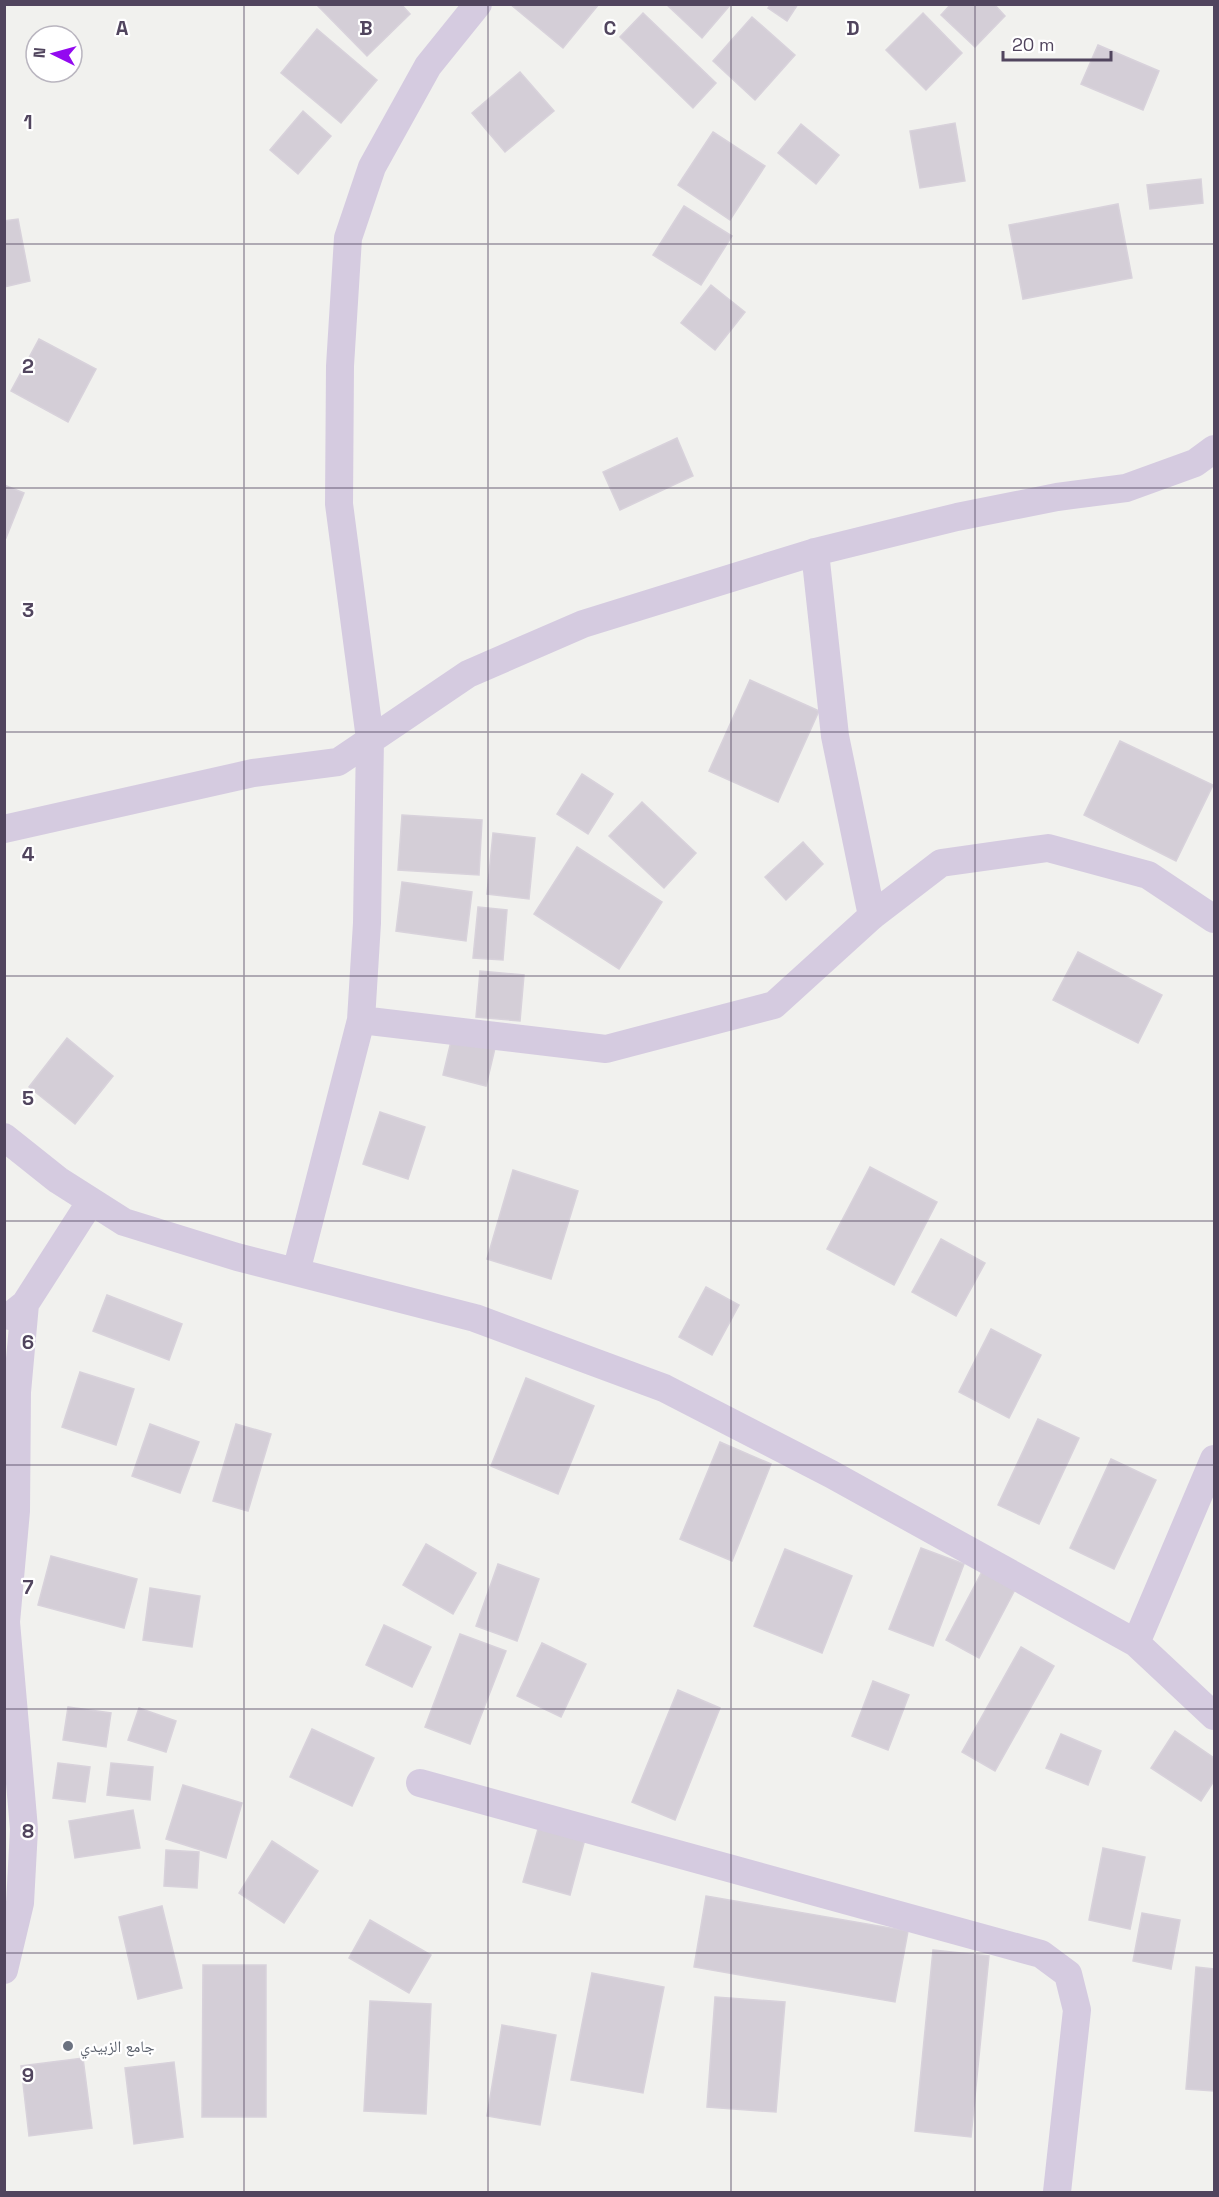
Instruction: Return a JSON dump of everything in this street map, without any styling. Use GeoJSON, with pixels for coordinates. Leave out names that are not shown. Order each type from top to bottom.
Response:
{"type":"FeatureCollection","features":[{"type":"Feature","properties":{"kind":"street"},"geometry":{"type":"LineString","coordinates":[[296,1272],[361,1020],[366,923],[370,739],[339,504],[340,366],[348,238],[372,167],[428,66],[478,4]]}},
{"type":"Feature","properties":{"kind":"street"},"geometry":{"type":"LineString","coordinates":[[4,829],[253,773],[338,762],[468,674],[583,624],[815,552],[957,517],[1058,497],[1126,488],[1195,463],[1215,449]]}},
{"type":"Feature","properties":{"kind":"street"},"geometry":{"type":"LineString","coordinates":[[815,552],[835,736],[872,916]]}},
{"type":"Feature","properties":{"kind":"street"},"geometry":{"type":"LineString","coordinates":[[361,1020],[606,1050],[774,1005],[872,916],[941,863],[1048,848],[1148,875],[1215,919]]}},
{"type":"Feature","properties":{"kind":"street"},"geometry":{"type":"LineString","coordinates":[[4,1137],[58,1180],[124,1222],[296,1272],[475,1318],[664,1388],[831,1474],[1136,1643],[1215,1716]]}},
{"type":"Feature","properties":{"kind":"street"},"geometry":{"type":"LineString","coordinates":[[4,1970],[20,1904],[24,1829],[6,1622],[16,1512],[15,1312],[91,1201]]}},
{"type":"Feature","properties":{"kind":"street"},"geometry":{"type":"LineString","coordinates":[[1136,1643],[1215,1459]]}},
{"type":"Feature","properties":{"kind":"street"},"geometry":{"type":"LineString","coordinates":[[420,1783],[1041,1954],[1068,1974],[1077,2010],[1057,2193]]}},
{"type":"Feature","properties":{"kind":"building"},"geometry":{"type":"Polygon","coordinates":[[[316,4],[401,4],[410,14],[367,56],[316,4]]]}},
{"type":"Feature","properties":{"kind":"building"},"geometry":{"type":"Polygon","coordinates":[[[510,4],[599,4],[563,48],[510,4]]]}},
{"type":"Feature","properties":{"kind":"building"},"geometry":{"type":"Polygon","coordinates":[[[666,4],[731,4],[702,38],[666,4]]]}},
{"type":"Feature","properties":{"kind":"building"},"geometry":{"type":"Polygon","coordinates":[[[771,4],[798,4],[787,21],[768,8],[771,4]]]}},
{"type":"Feature","properties":{"kind":"building"},"geometry":{"type":"Polygon","coordinates":[[[951,4],[994,4],[1005,16],[975,47],[941,15],[951,4]]]}},
{"type":"Feature","properties":{"kind":"building"},"geometry":{"type":"Polygon","coordinates":[[[643,13],[716,83],[693,108],[620,37],[643,13]]]}},
{"type":"Feature","properties":{"kind":"building"},"geometry":{"type":"Polygon","coordinates":[[[923,13],[962,53],[926,90],[886,50],[923,13]]]}},
{"type":"Feature","properties":{"kind":"building"},"geometry":{"type":"Polygon","coordinates":[[[752,17],[795,55],[755,100],[713,61],[752,17]]]}},
{"type":"Feature","properties":{"kind":"building"},"geometry":{"type":"Polygon","coordinates":[[[317,29],[377,80],[341,123],[281,73],[317,29]]]}},
{"type":"Feature","properties":{"kind":"building"},"geometry":{"type":"Polygon","coordinates":[[[1098,45],[1159,71],[1143,110],[1081,84],[1098,45]]]}},
{"type":"Feature","properties":{"kind":"building"},"geometry":{"type":"Polygon","coordinates":[[[520,72],[554,111],[505,152],[472,113],[520,72]]]}},
{"type":"Feature","properties":{"kind":"building"},"geometry":{"type":"Polygon","coordinates":[[[303,111],[331,136],[298,174],[270,150],[303,111]]]}},
{"type":"Feature","properties":{"kind":"building"},"geometry":{"type":"Polygon","coordinates":[[[955,123],[965,181],[920,188],[910,131],[955,123]]]}},
{"type":"Feature","properties":{"kind":"building"},"geometry":{"type":"Polygon","coordinates":[[[801,124],[839,155],[816,184],[778,153],[801,124]]]}},
{"type":"Feature","properties":{"kind":"building"},"geometry":{"type":"Polygon","coordinates":[[[713,132],[765,166],[730,220],[678,185],[713,132]]]}},
{"type":"Feature","properties":{"kind":"building"},"geometry":{"type":"Polygon","coordinates":[[[1201,179],[1203,203],[1150,209],[1147,185],[1201,179]]]}},
{"type":"Feature","properties":{"kind":"building"},"geometry":{"type":"Polygon","coordinates":[[[1118,204],[1132,278],[1023,299],[1009,225],[1118,204]]]}},
{"type":"Feature","properties":{"kind":"building"},"geometry":{"type":"Polygon","coordinates":[[[684,206],[732,236],[701,285],[653,255],[684,206]]]}},
{"type":"Feature","properties":{"kind":"building"},"geometry":{"type":"Polygon","coordinates":[[[18,219],[30,281],[4,287],[4,221],[18,219]]]}},
{"type":"Feature","properties":{"kind":"building"},"geometry":{"type":"Polygon","coordinates":[[[711,285],[745,312],[715,350],[681,323],[711,285]]]}},
{"type":"Feature","properties":{"kind":"building"},"geometry":{"type":"Polygon","coordinates":[[[39,339],[96,369],[68,422],[11,391],[39,339]]]}},
{"type":"Feature","properties":{"kind":"building"},"geometry":{"type":"Polygon","coordinates":[[[677,438],[693,476],[620,510],[603,472],[677,438]]]}},
{"type":"Feature","properties":{"kind":"building"},"geometry":{"type":"Polygon","coordinates":[[[4,485],[24,493],[6,538],[4,537],[4,485]]]}},
{"type":"Feature","properties":{"kind":"building"},"geometry":{"type":"Polygon","coordinates":[[[750,680],[819,711],[778,802],[709,771],[750,680]]]}},
{"type":"Feature","properties":{"kind":"building"},"geometry":{"type":"Polygon","coordinates":[[[1120,741],[1213,785],[1176,861],[1084,815],[1120,741]]]}},
{"type":"Feature","properties":{"kind":"building"},"geometry":{"type":"Polygon","coordinates":[[[582,774],[613,794],[588,834],[557,814],[582,774]]]}},
{"type":"Feature","properties":{"kind":"building"},"geometry":{"type":"Polygon","coordinates":[[[642,802],[696,853],[664,888],[609,836],[642,802]]]}},
{"type":"Feature","properties":{"kind":"building"},"geometry":{"type":"Polygon","coordinates":[[[402,815],[482,820],[479,875],[398,870],[402,815]]]}},
{"type":"Feature","properties":{"kind":"building"},"geometry":{"type":"Polygon","coordinates":[[[493,833],[535,838],[529,899],[487,894],[493,833]]]}},
{"type":"Feature","properties":{"kind":"building"},"geometry":{"type":"Polygon","coordinates":[[[803,842],[823,864],[786,900],[765,877],[803,842]]]}},
{"type":"Feature","properties":{"kind":"building"},"geometry":{"type":"Polygon","coordinates":[[[577,847],[662,902],[619,969],[534,914],[577,847]]]}},
{"type":"Feature","properties":{"kind":"building"},"geometry":{"type":"Polygon","coordinates":[[[402,882],[472,892],[466,941],[396,931],[402,882]]]}},
{"type":"Feature","properties":{"kind":"building"},"geometry":{"type":"Polygon","coordinates":[[[478,907],[507,910],[503,960],[473,958],[478,907]]]}},
{"type":"Feature","properties":{"kind":"building"},"geometry":{"type":"Polygon","coordinates":[[[1078,952],[1162,995],[1138,1043],[1053,1000],[1078,952]]]}},
{"type":"Feature","properties":{"kind":"building"},"geometry":{"type":"Polygon","coordinates":[[[480,971],[524,975],[520,1021],[476,1017],[480,971]]]}},
{"type":"Feature","properties":{"kind":"building"},"geometry":{"type":"Polygon","coordinates":[[[453,1033],[496,1044],[486,1086],[443,1075],[453,1033]]]}},
{"type":"Feature","properties":{"kind":"building"},"geometry":{"type":"Polygon","coordinates":[[[67,1038],[113,1076],[75,1124],[29,1087],[67,1038]]]}},
{"type":"Feature","properties":{"kind":"building"},"geometry":{"type":"Polygon","coordinates":[[[380,1112],[425,1127],[408,1179],[363,1164],[380,1112]]]}},
{"type":"Feature","properties":{"kind":"building"},"geometry":{"type":"Polygon","coordinates":[[[870,1167],[937,1202],[894,1285],[827,1249],[870,1167]]]}},
{"type":"Feature","properties":{"kind":"building"},"geometry":{"type":"Polygon","coordinates":[[[513,1170],[578,1191],[551,1279],[487,1259],[513,1170]]]}},
{"type":"Feature","properties":{"kind":"building"},"geometry":{"type":"Polygon","coordinates":[[[941,1239],[985,1263],[956,1316],[912,1292],[941,1239]]]}},
{"type":"Feature","properties":{"kind":"building"},"geometry":{"type":"Polygon","coordinates":[[[706,1287],[739,1305],[712,1355],[679,1337],[706,1287]]]}},
{"type":"Feature","properties":{"kind":"building"},"geometry":{"type":"Polygon","coordinates":[[[107,1295],[182,1324],[169,1360],[93,1331],[107,1295]]]}},
{"type":"Feature","properties":{"kind":"building"},"geometry":{"type":"Polygon","coordinates":[[[991,1329],[1041,1355],[1009,1418],[959,1392],[991,1329]]]}},
{"type":"Feature","properties":{"kind":"building"},"geometry":{"type":"Polygon","coordinates":[[[80,1372],[134,1389],[116,1445],[62,1427],[80,1372]]]}},
{"type":"Feature","properties":{"kind":"building"},"geometry":{"type":"Polygon","coordinates":[[[526,1378],[594,1406],[558,1494],[491,1466],[526,1378]]]}},
{"type":"Feature","properties":{"kind":"building"},"geometry":{"type":"Polygon","coordinates":[[[1038,1419],[1079,1438],[1039,1524],[998,1505],[1038,1419]]]}},
{"type":"Feature","properties":{"kind":"building"},"geometry":{"type":"Polygon","coordinates":[[[150,1424],[199,1442],[180,1493],[132,1476],[150,1424]]]}},
{"type":"Feature","properties":{"kind":"building"},"geometry":{"type":"Polygon","coordinates":[[[236,1424],[271,1434],[248,1511],[213,1501],[236,1424]]]}},
{"type":"Feature","properties":{"kind":"building"},"geometry":{"type":"Polygon","coordinates":[[[720,1442],[771,1464],[732,1561],[680,1539],[720,1442]]]}},
{"type":"Feature","properties":{"kind":"building"},"geometry":{"type":"Polygon","coordinates":[[[1111,1459],[1156,1480],[1114,1569],[1070,1548],[1111,1459]]]}},
{"type":"Feature","properties":{"kind":"building"},"geometry":{"type":"Polygon","coordinates":[[[426,1544],[476,1573],[453,1614],[403,1585],[426,1544]]]}},
{"type":"Feature","properties":{"kind":"building"},"geometry":{"type":"Polygon","coordinates":[[[921,1548],[964,1564],[933,1646],[889,1629],[921,1548]]]}},
{"type":"Feature","properties":{"kind":"building"},"geometry":{"type":"Polygon","coordinates":[[[785,1549],[852,1576],[822,1653],[754,1626],[785,1549]]]}},
{"type":"Feature","properties":{"kind":"building"},"geometry":{"type":"Polygon","coordinates":[[[51,1556],[137,1579],[124,1628],[38,1605],[51,1556]]]}},
{"type":"Feature","properties":{"kind":"building"},"geometry":{"type":"Polygon","coordinates":[[[498,1564],[539,1579],[517,1641],[476,1626],[498,1564]]]}},
{"type":"Feature","properties":{"kind":"building"},"geometry":{"type":"Polygon","coordinates":[[[985,1566],[1018,1584],[979,1658],[946,1640],[985,1566]]]}},
{"type":"Feature","properties":{"kind":"building"},"geometry":{"type":"Polygon","coordinates":[[[150,1588],[200,1596],[192,1647],[143,1640],[150,1588]]]}},
{"type":"Feature","properties":{"kind":"building"},"geometry":{"type":"Polygon","coordinates":[[[384,1625],[431,1647],[412,1687],[366,1665],[384,1625]]]}},
{"type":"Feature","properties":{"kind":"building"},"geometry":{"type":"Polygon","coordinates":[[[460,1634],[506,1651],[470,1744],[425,1727],[460,1634]]]}},
{"type":"Feature","properties":{"kind":"building"},"geometry":{"type":"Polygon","coordinates":[[[542,1643],[586,1664],[561,1717],[517,1696],[542,1643]]]}},
{"type":"Feature","properties":{"kind":"building"},"geometry":{"type":"Polygon","coordinates":[[[1021,1647],[1054,1666],[995,1771],[962,1752],[1021,1647]]]}},
{"type":"Feature","properties":{"kind":"building"},"geometry":{"type":"Polygon","coordinates":[[[873,1681],[909,1695],[888,1750],[852,1736],[873,1681]]]}},
{"type":"Feature","properties":{"kind":"building"},"geometry":{"type":"Polygon","coordinates":[[[678,1690],[720,1708],[675,1820],[632,1802],[678,1690]]]}},
{"type":"Feature","properties":{"kind":"building"},"geometry":{"type":"Polygon","coordinates":[[[68,1707],[111,1713],[106,1747],[63,1740],[68,1707]]]}},
{"type":"Feature","properties":{"kind":"building"},"geometry":{"type":"Polygon","coordinates":[[[139,1708],[176,1721],[166,1752],[128,1740],[139,1708]]]}},
{"type":"Feature","properties":{"kind":"building"},"geometry":{"type":"Polygon","coordinates":[[[312,1729],[374,1758],[352,1806],[290,1777],[312,1729]]]}},
{"type":"Feature","properties":{"kind":"building"},"geometry":{"type":"Polygon","coordinates":[[[1175,1731],[1214,1758],[1214,1781],[1201,1801],[1151,1768],[1175,1731]]]}},
{"type":"Feature","properties":{"kind":"building"},"geometry":{"type":"Polygon","coordinates":[[[1061,1734],[1101,1751],[1088,1785],[1046,1768],[1061,1734]]]}},
{"type":"Feature","properties":{"kind":"building"},"geometry":{"type":"Polygon","coordinates":[[[58,1763],[90,1767],[85,1802],[53,1798],[58,1763]]]}},
{"type":"Feature","properties":{"kind":"building"},"geometry":{"type":"Polygon","coordinates":[[[111,1763],[153,1767],[150,1800],[107,1795],[111,1763]]]}},
{"type":"Feature","properties":{"kind":"building"},"geometry":{"type":"Polygon","coordinates":[[[183,1785],[242,1803],[226,1858],[166,1839],[183,1785]]]}},
{"type":"Feature","properties":{"kind":"building"},"geometry":{"type":"Polygon","coordinates":[[[133,1810],[140,1848],[75,1858],[69,1821],[133,1810]]]}},
{"type":"Feature","properties":{"kind":"building"},"geometry":{"type":"Polygon","coordinates":[[[542,1815],[588,1828],[570,1895],[523,1882],[542,1815]]]}},
{"type":"Feature","properties":{"kind":"building"},"geometry":{"type":"Polygon","coordinates":[[[272,1841],[318,1871],[284,1923],[239,1893],[272,1841]]]}},
{"type":"Feature","properties":{"kind":"building"},"geometry":{"type":"Polygon","coordinates":[[[1103,1848],[1145,1857],[1130,1929],[1089,1920],[1103,1848]]]}},
{"type":"Feature","properties":{"kind":"building"},"geometry":{"type":"Polygon","coordinates":[[[166,1850],[199,1852],[197,1888],[164,1886],[166,1850]]]}},
{"type":"Feature","properties":{"kind":"building"},"geometry":{"type":"Polygon","coordinates":[[[706,1896],[908,1931],[895,2002],[694,1967],[706,1896]]]}},
{"type":"Feature","properties":{"kind":"building"},"geometry":{"type":"Polygon","coordinates":[[[162,1906],[182,1988],[138,1999],[119,1917],[162,1906]]]}},
{"type":"Feature","properties":{"kind":"building"},"geometry":{"type":"Polygon","coordinates":[[[1142,1913],[1180,1920],[1171,1969],[1133,1961],[1142,1913]]]}},
{"type":"Feature","properties":{"kind":"building"},"geometry":{"type":"Polygon","coordinates":[[[370,1920],[431,1955],[409,1993],[349,1958],[370,1920]]]}},
{"type":"Feature","properties":{"kind":"building"},"geometry":{"type":"Polygon","coordinates":[[[933,1950],[989,1956],[971,2137],[915,2131],[933,1950]]]}},
{"type":"Feature","properties":{"kind":"building"},"geometry":{"type":"Polygon","coordinates":[[[203,1965],[266,1965],[266,2117],[202,2117],[203,1965]]]}},
{"type":"Feature","properties":{"kind":"building"},"geometry":{"type":"Polygon","coordinates":[[[1196,1967],[1214,1969],[1214,2091],[1186,2089],[1196,1967]]]}},
{"type":"Feature","properties":{"kind":"building"},"geometry":{"type":"Polygon","coordinates":[[[592,1973],[664,1987],[643,2093],[571,2080],[592,1973]]]}},
{"type":"Feature","properties":{"kind":"building"},"geometry":{"type":"Polygon","coordinates":[[[715,1997],[785,2002],[776,2112],[707,2107],[715,1997]]]}},
{"type":"Feature","properties":{"kind":"building"},"geometry":{"type":"Polygon","coordinates":[[[370,2001],[431,2004],[426,2114],[364,2111],[370,2001]]]}},
{"type":"Feature","properties":{"kind":"building"},"geometry":{"type":"Polygon","coordinates":[[[502,2025],[556,2035],[540,2125],[487,2116],[502,2025]]]}},
{"type":"Feature","properties":{"kind":"building"},"geometry":{"type":"Polygon","coordinates":[[[83,2058],[92,2128],[29,2136],[21,2066],[83,2058]]]}},
{"type":"Feature","properties":{"kind":"building"},"geometry":{"type":"Polygon","coordinates":[[[174,2062],[183,2137],[134,2144],[125,2068],[174,2062]]]}},
{"type":"Feature","properties":{"kind":"place","name":"جامع الزبيدي"},"geometry":{"type":"Point","coordinates":[68,2046]}}]}
